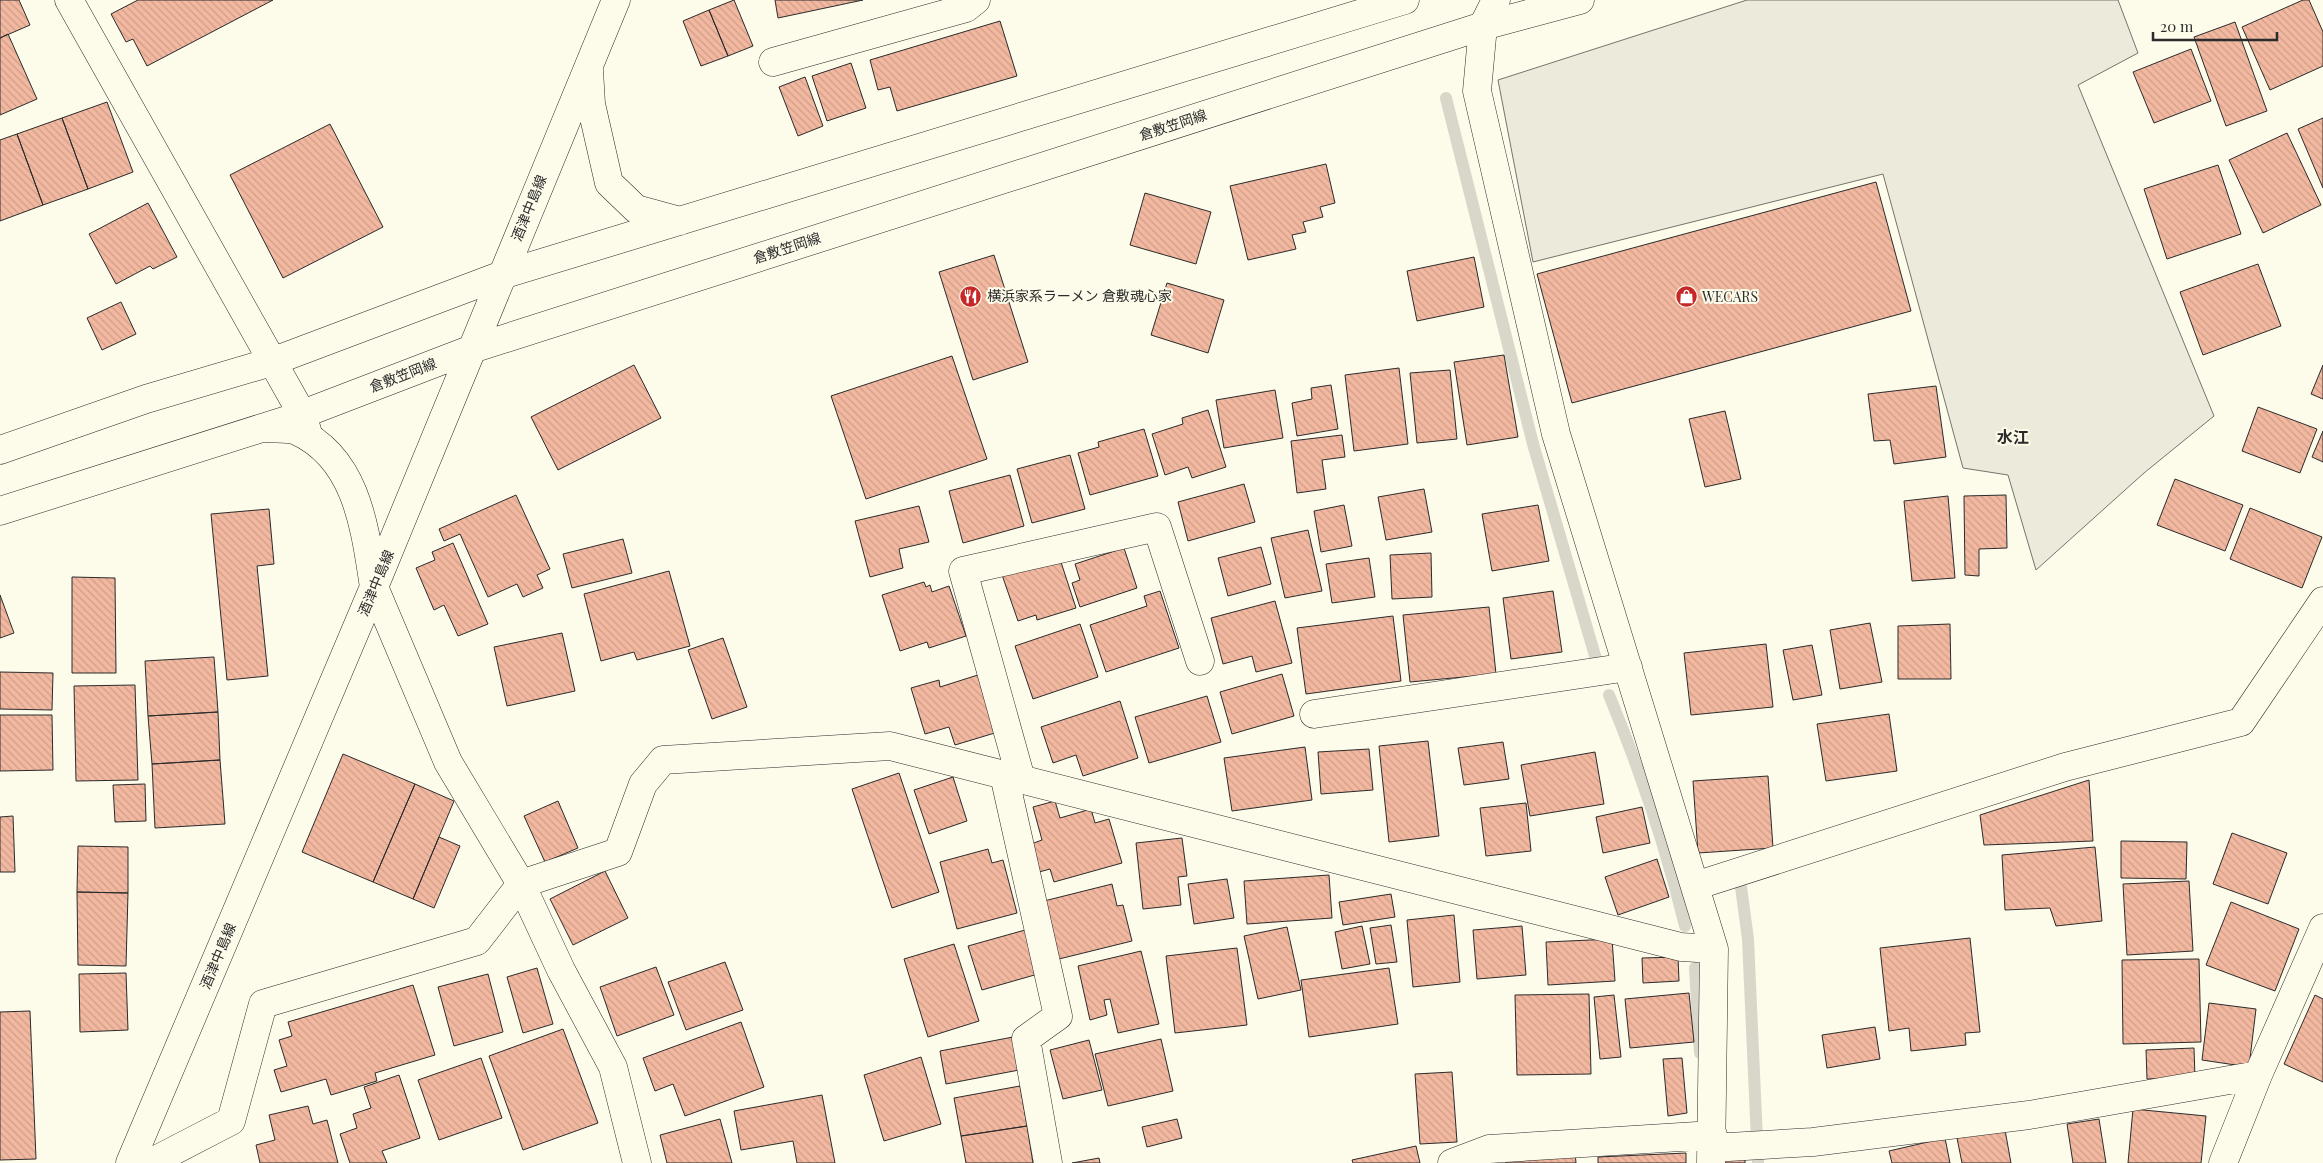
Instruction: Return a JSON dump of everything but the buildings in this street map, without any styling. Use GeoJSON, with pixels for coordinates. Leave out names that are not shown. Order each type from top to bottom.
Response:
{"type":"FeatureCollection","features":[{"type":"Feature","properties":{"kind":"street"},"geometry":{"type":"LineString","coordinates":[[69,0],[272,362],[306,427],[352,486],[364,525],[374,587],[448,762],[521,884],[562,970],[613,1066],[637,1163]]}},
{"type":"Feature","properties":{"kind":"street","name":"酒津中島線"},"geometry":{"type":"LineString","coordinates":[[130,1163],[374,587],[616,0]]}},
{"type":"Feature","properties":{"kind":"street"},"geometry":{"type":"LineString","coordinates":[[774,62],[966,8],[976,0]]}},
{"type":"Feature","properties":{"kind":"street"},"geometry":{"type":"LineString","coordinates":[[0,450],[146,399],[272,362],[502,275],[1405,0]]}},
{"type":"Feature","properties":{"kind":"street"},"geometry":{"type":"LineString","coordinates":[[1496,0],[1483,26],[1477,91],[1556,434],[1714,949],[1707,1143]]}},
{"type":"Feature","properties":{"kind":"street","name":"倉敷笠岡線"},"geometry":{"type":"LineString","coordinates":[[0,511],[262,428],[306,427],[472,349],[1483,26],[1580,0]]}},
{"type":"Feature","properties":{"kind":"street"},"geometry":{"type":"LineString","coordinates":[[589,64],[591,104],[608,183],[636,209],[680,221]]}},
{"type":"Feature","properties":{"kind":"street"},"geometry":{"type":"LineString","coordinates":[[1048,1163],[1026,1039],[1058,1016],[1012,777],[963,571],[1157,527],[1200,661]]}},
{"type":"Feature","properties":{"kind":"street"},"geometry":{"type":"LineString","coordinates":[[1695,886],[2065,768],[2242,722],[2323,601]]}},
{"type":"Feature","properties":{"kind":"street"},"geometry":{"type":"LineString","coordinates":[[1314,714],[1628,667]]}},
{"type":"Feature","properties":{"kind":"street"},"geometry":{"type":"LineString","coordinates":[[150,1163],[231,1121],[263,1004],[477,941],[521,884],[618,852],[643,784],[663,760],[890,746],[1680,947],[1714,949]]}},
{"type":"Feature","properties":{"kind":"street"},"geometry":{"type":"LineString","coordinates":[[2223,1163],[2258,1075],[2323,928]]}},
{"type":"Feature","properties":{"kind":"street"},"geometry":{"type":"LineString","coordinates":[[1452,1163],[1489,1149],[1707,1143],[1756,1147],[2029,1115],[2258,1075]]}},
{"type":"Feature","properties":{"kind":"shaded area"},"geometry":{"type":"Polygon","coordinates":[[[1747,0],[2118,0],[2138,53],[2078,85],[2214,416],[2144,473],[2036,570],[2008,475],[1963,468],[1883,174],[1533,262],[1498,80],[1747,0]]]}},
{"type":"Feature","properties":{"kind":"waterway"},"geometry":{"type":"LineString","coordinates":[[1446,98],[1533,444],[1596,659]]}},
{"type":"Feature","properties":{"kind":"waterway"},"geometry":{"type":"LineString","coordinates":[[1609,695],[1651,809],[1685,926]]}},
{"type":"Feature","properties":{"kind":"waterway"},"geometry":{"type":"LineString","coordinates":[[1741,887],[1748,939],[1758,1163]]}},
{"type":"Feature","properties":{"kind":"waterway"},"geometry":{"type":"LineString","coordinates":[[1695,968],[1700,1053]]}},
{"type":"Feature","properties":{"kind":"place","name":"横浜家系ラーメン 倉敷魂心家"},"geometry":{"type":"Point","coordinates":[971,296]}},
{"type":"Feature","properties":{"kind":"place","name":"WECARS"},"geometry":{"type":"Point","coordinates":[1686,297]}},
{"type":"Feature","properties":{"kind":"district","name":"水江"},"geometry":{"type":"Point","coordinates":[2013,437]}}]}
